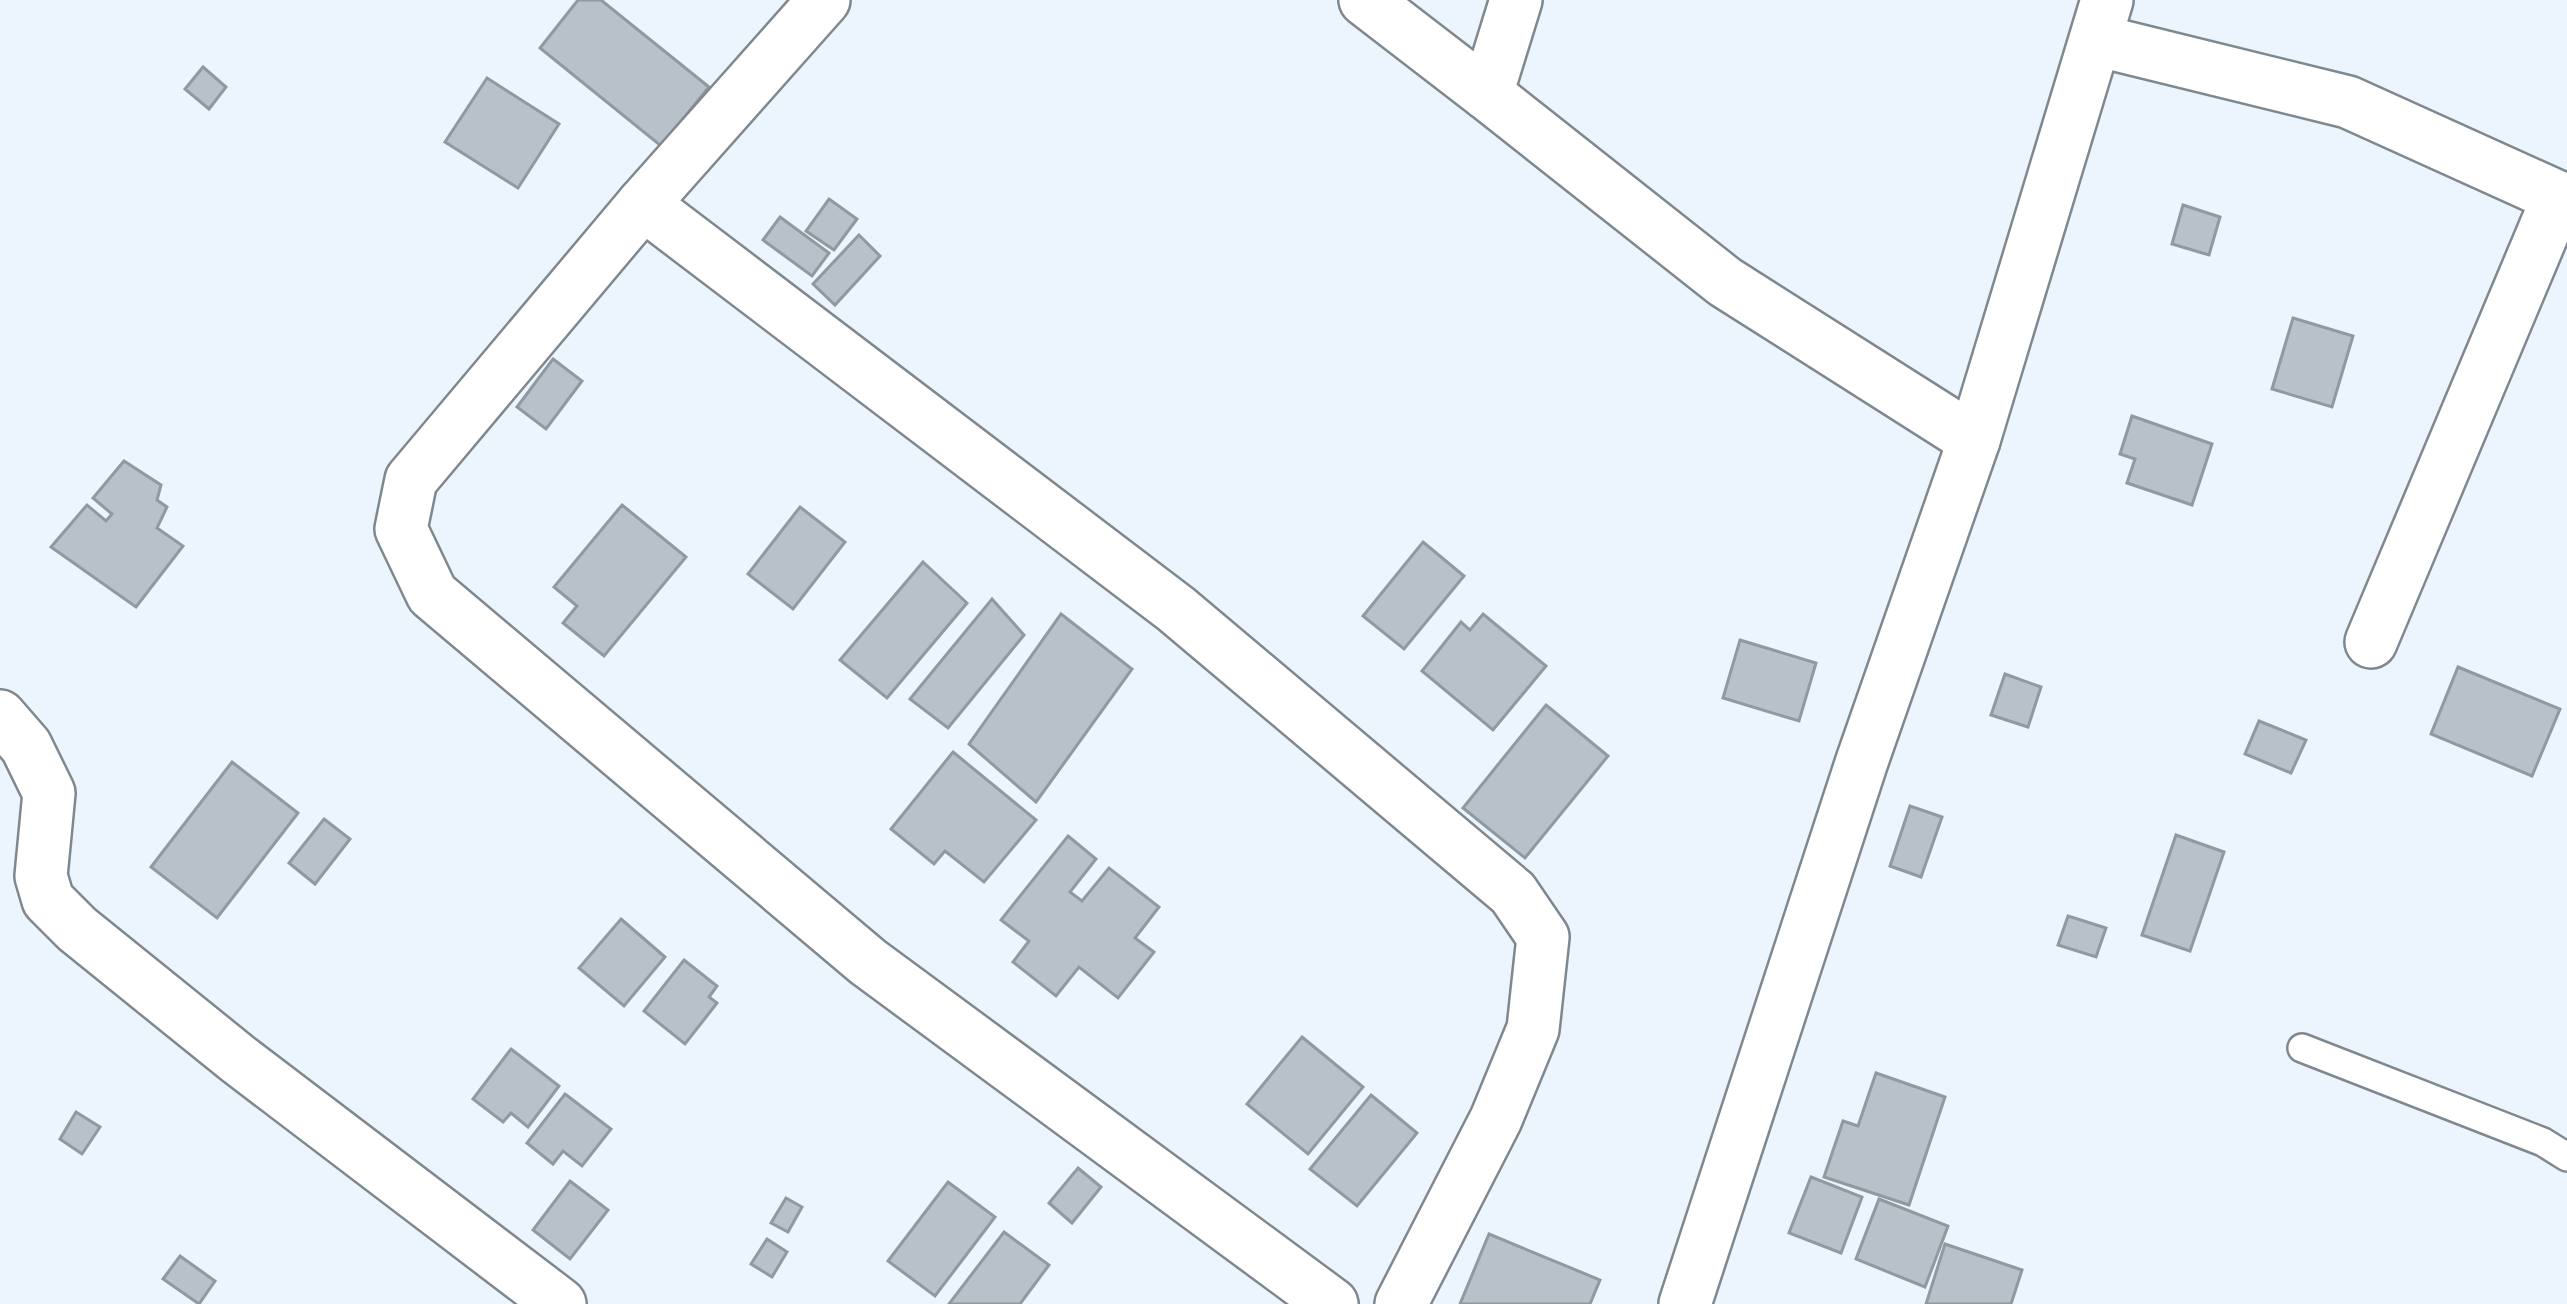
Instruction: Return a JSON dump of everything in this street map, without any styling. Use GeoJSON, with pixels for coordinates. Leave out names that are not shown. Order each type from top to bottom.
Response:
{"type":"FeatureCollection","features":[{"type":"Feature","properties":{"kind":"street"},"geometry":{"type":"LineString","coordinates":[[824,0],[643,204],[411,480],[401,529],[433,594],[868,962],[1332,1304]]}},
{"type":"Feature","properties":{"kind":"street"},"geometry":{"type":"LineString","coordinates":[[1365,0],[1725,282],[1974,440]]}},
{"type":"Feature","properties":{"kind":"street"},"geometry":{"type":"LineString","coordinates":[[1487,94],[1516,0]]}},
{"type":"Feature","properties":{"kind":"street"},"geometry":{"type":"LineString","coordinates":[[1685,1304],[1974,440],[2102,20],[2348,102],[2563,199],[2372,642]]}},
{"type":"Feature","properties":{"kind":"street"},"geometry":{"type":"LineString","coordinates":[[643,204],[1177,609],[1514,893],[1543,938],[1534,1028],[1496,1119],[1401,1304]]}},
{"type":"Feature","properties":{"kind":"street"},"geometry":{"type":"LineString","coordinates":[[0,716],[26,746],[49,793],[41,876],[48,900],[76,929],[238,1059],[560,1304]]}},
{"type":"Feature","properties":{"kind":"lane"},"geometry":{"type":"LineString","coordinates":[[2302,1048],[2543,1142],[2567,1157]]}},
{"type":"Feature","properties":{"kind":"building"},"geometry":{"type":"Polygon","coordinates":[[[578,0],[601,0],[709,87],[661,146],[540,48],[578,0]]]}},
{"type":"Feature","properties":{"kind":"building"},"geometry":{"type":"Polygon","coordinates":[[[203,67],[226,87],[209,109],[185,89],[203,67]]]}},
{"type":"Feature","properties":{"kind":"building"},"geometry":{"type":"Polygon","coordinates":[[[487,78],[559,124],[518,188],[445,142],[487,78]]]}},
{"type":"Feature","properties":{"kind":"building"},"geometry":{"type":"Polygon","coordinates":[[[829,199],[857,219],[834,250],[806,231],[829,199]]]}},
{"type":"Feature","properties":{"kind":"building"},"geometry":{"type":"Polygon","coordinates":[[[2183,205],[2220,217],[2209,255],[2172,244],[2183,205]]]}},
{"type":"Feature","properties":{"kind":"building"},"geometry":{"type":"Polygon","coordinates":[[[780,217],[829,253],[812,276],[763,240],[780,217]]]}},
{"type":"Feature","properties":{"kind":"building"},"geometry":{"type":"Polygon","coordinates":[[[859,235],[880,256],[835,305],[813,284],[859,235]]]}},
{"type":"Feature","properties":{"kind":"building"},"geometry":{"type":"Polygon","coordinates":[[[2293,318],[2353,336],[2332,407],[2272,389],[2293,318]]]}},
{"type":"Feature","properties":{"kind":"building"},"geometry":{"type":"Polygon","coordinates":[[[553,359],[582,381],[546,429],[517,407],[553,359]]]}},
{"type":"Feature","properties":{"kind":"building"},"geometry":{"type":"Polygon","coordinates":[[[2132,416],[2212,444],[2192,505],[2127,483],[2135,459],[2120,454],[2132,416]]]}},
{"type":"Feature","properties":{"kind":"building"},"geometry":{"type":"Polygon","coordinates":[[[124,461],[161,485],[157,500],[167,507],[157,528],[183,546],[136,607],[51,547],[87,505],[106,521],[112,514],[93,498],[124,461]]]}},
{"type":"Feature","properties":{"kind":"building"},"geometry":{"type":"Polygon","coordinates":[[[622,505],[686,557],[604,656],[563,623],[577,606],[554,587],[622,505]]]}},
{"type":"Feature","properties":{"kind":"building"},"geometry":{"type":"Polygon","coordinates":[[[800,507],[845,542],[793,609],[748,574],[800,507]]]}},
{"type":"Feature","properties":{"kind":"building"},"geometry":{"type":"Polygon","coordinates":[[[1423,542],[1464,576],[1404,649],[1363,616],[1423,542]]]}},
{"type":"Feature","properties":{"kind":"building"},"geometry":{"type":"Polygon","coordinates":[[[923,562],[967,603],[887,698],[840,660],[923,562]]]}},
{"type":"Feature","properties":{"kind":"building"},"geometry":{"type":"Polygon","coordinates":[[[992,599],[1024,635],[948,728],[910,699],[992,599]]]}},
{"type":"Feature","properties":{"kind":"building"},"geometry":{"type":"Polygon","coordinates":[[[1061,614],[1132,669],[1036,802],[969,744],[1061,614]]]}},
{"type":"Feature","properties":{"kind":"building"},"geometry":{"type":"Polygon","coordinates":[[[1483,614],[1546,666],[1493,730],[1422,671],[1461,622],[1470,630],[1483,614]]]}},
{"type":"Feature","properties":{"kind":"building"},"geometry":{"type":"Polygon","coordinates":[[[1740,640],[1816,663],[1799,721],[1723,698],[1740,640]]]}},
{"type":"Feature","properties":{"kind":"building"},"geometry":{"type":"Polygon","coordinates":[[[2458,667],[2560,709],[2532,776],[2431,734],[2458,667]]]}},
{"type":"Feature","properties":{"kind":"building"},"geometry":{"type":"Polygon","coordinates":[[[2005,674],[2041,687],[2028,727],[1991,715],[2005,674]]]}},
{"type":"Feature","properties":{"kind":"building"},"geometry":{"type":"Polygon","coordinates":[[[1546,705],[1608,756],[1525,858],[1463,808],[1546,705]]]}},
{"type":"Feature","properties":{"kind":"building"},"geometry":{"type":"Polygon","coordinates":[[[2259,721],[2306,740],[2291,773],[2245,754],[2259,721]]]}},
{"type":"Feature","properties":{"kind":"building"},"geometry":{"type":"Polygon","coordinates":[[[953,752],[1036,820],[984,882],[945,851],[934,864],[891,829],[953,752]]]}},
{"type":"Feature","properties":{"kind":"building"},"geometry":{"type":"Polygon","coordinates":[[[232,762],[298,813],[217,918],[151,867],[232,762]]]}},
{"type":"Feature","properties":{"kind":"building"},"geometry":{"type":"Polygon","coordinates":[[[1910,806],[1942,817],[1921,877],[1890,866],[1910,806]]]}},
{"type":"Feature","properties":{"kind":"building"},"geometry":{"type":"Polygon","coordinates":[[[324,819],[350,839],[315,884],[289,863],[324,819]]]}},
{"type":"Feature","properties":{"kind":"building"},"geometry":{"type":"Polygon","coordinates":[[[2176,835],[2224,852],[2190,951],[2142,935],[2176,835]]]}},
{"type":"Feature","properties":{"kind":"building"},"geometry":{"type":"Polygon","coordinates":[[[1068,836],[1096,859],[1070,892],[1082,901],[1109,868],[1159,907],[1135,938],[1154,952],[1118,998],[1079,967],[1056,996],[1013,962],[1029,941],[1001,920],[1068,836]]]}},
{"type":"Feature","properties":{"kind":"building"},"geometry":{"type":"Polygon","coordinates":[[[2068,916],[2106,928],[2096,957],[2058,945],[2068,916]]]}},
{"type":"Feature","properties":{"kind":"building"},"geometry":{"type":"Polygon","coordinates":[[[621,919],[665,957],[624,1006],[579,968],[621,919]]]}},
{"type":"Feature","properties":{"kind":"building"},"geometry":{"type":"Polygon","coordinates":[[[684,960],[717,986],[709,997],[717,1003],[685,1044],[644,1011],[684,960]]]}},
{"type":"Feature","properties":{"kind":"building"},"geometry":{"type":"Polygon","coordinates":[[[1302,1037],[1363,1087],[1308,1154],[1247,1104],[1302,1037]]]}},
{"type":"Feature","properties":{"kind":"building"},"geometry":{"type":"Polygon","coordinates":[[[511,1049],[559,1086],[528,1127],[511,1113],[503,1122],[473,1099],[511,1049]]]}},
{"type":"Feature","properties":{"kind":"building"},"geometry":{"type":"Polygon","coordinates":[[[1876,1073],[1945,1097],[1909,1205],[1824,1177],[1843,1121],[1858,1126],[1876,1073]]]}},
{"type":"Feature","properties":{"kind":"building"},"geometry":{"type":"Polygon","coordinates":[[[565,1094],[611,1129],[582,1166],[563,1151],[553,1164],[527,1143],[565,1094]]]}},
{"type":"Feature","properties":{"kind":"building"},"geometry":{"type":"Polygon","coordinates":[[[1371,1095],[1417,1133],[1357,1206],[1310,1169],[1371,1095]]]}},
{"type":"Feature","properties":{"kind":"building"},"geometry":{"type":"Polygon","coordinates":[[[76,1112],[100,1127],[82,1154],[60,1139],[76,1112]]]}},
{"type":"Feature","properties":{"kind":"building"},"geometry":{"type":"Polygon","coordinates":[[[1078,1168],[1101,1187],[1072,1223],[1049,1203],[1078,1168]]]}},
{"type":"Feature","properties":{"kind":"building"},"geometry":{"type":"Polygon","coordinates":[[[1811,1177],[1862,1197],[1841,1253],[1789,1233],[1811,1177]]]}},
{"type":"Feature","properties":{"kind":"building"},"geometry":{"type":"Polygon","coordinates":[[[570,1181],[608,1210],[570,1259],[533,1230],[570,1181]]]}},
{"type":"Feature","properties":{"kind":"building"},"geometry":{"type":"Polygon","coordinates":[[[948,1182],[995,1217],[935,1296],[888,1261],[948,1182]]]}},
{"type":"Feature","properties":{"kind":"building"},"geometry":{"type":"Polygon","coordinates":[[[786,1198],[802,1207],[788,1232],[771,1223],[786,1198]]]}},
{"type":"Feature","properties":{"kind":"building"},"geometry":{"type":"Polygon","coordinates":[[[1879,1199],[1948,1226],[1925,1287],[1856,1259],[1879,1199]]]}},
{"type":"Feature","properties":{"kind":"building"},"geometry":{"type":"Polygon","coordinates":[[[1004,1232],[1049,1265],[1020,1304],[949,1304],[1004,1232]]]}},
{"type":"Feature","properties":{"kind":"building"},"geometry":{"type":"Polygon","coordinates":[[[1489,1234],[1600,1280],[1590,1304],[1460,1304],[1489,1234]]]}},
{"type":"Feature","properties":{"kind":"building"},"geometry":{"type":"Polygon","coordinates":[[[767,1239],[787,1252],[772,1277],[751,1264],[767,1239]]]}},
{"type":"Feature","properties":{"kind":"building"},"geometry":{"type":"Polygon","coordinates":[[[1945,1244],[2022,1270],[2011,1304],[1926,1304],[1945,1244]]]}},
{"type":"Feature","properties":{"kind":"building"},"geometry":{"type":"Polygon","coordinates":[[[180,1256],[215,1281],[199,1304],[163,1279],[180,1256]]]}}]}
